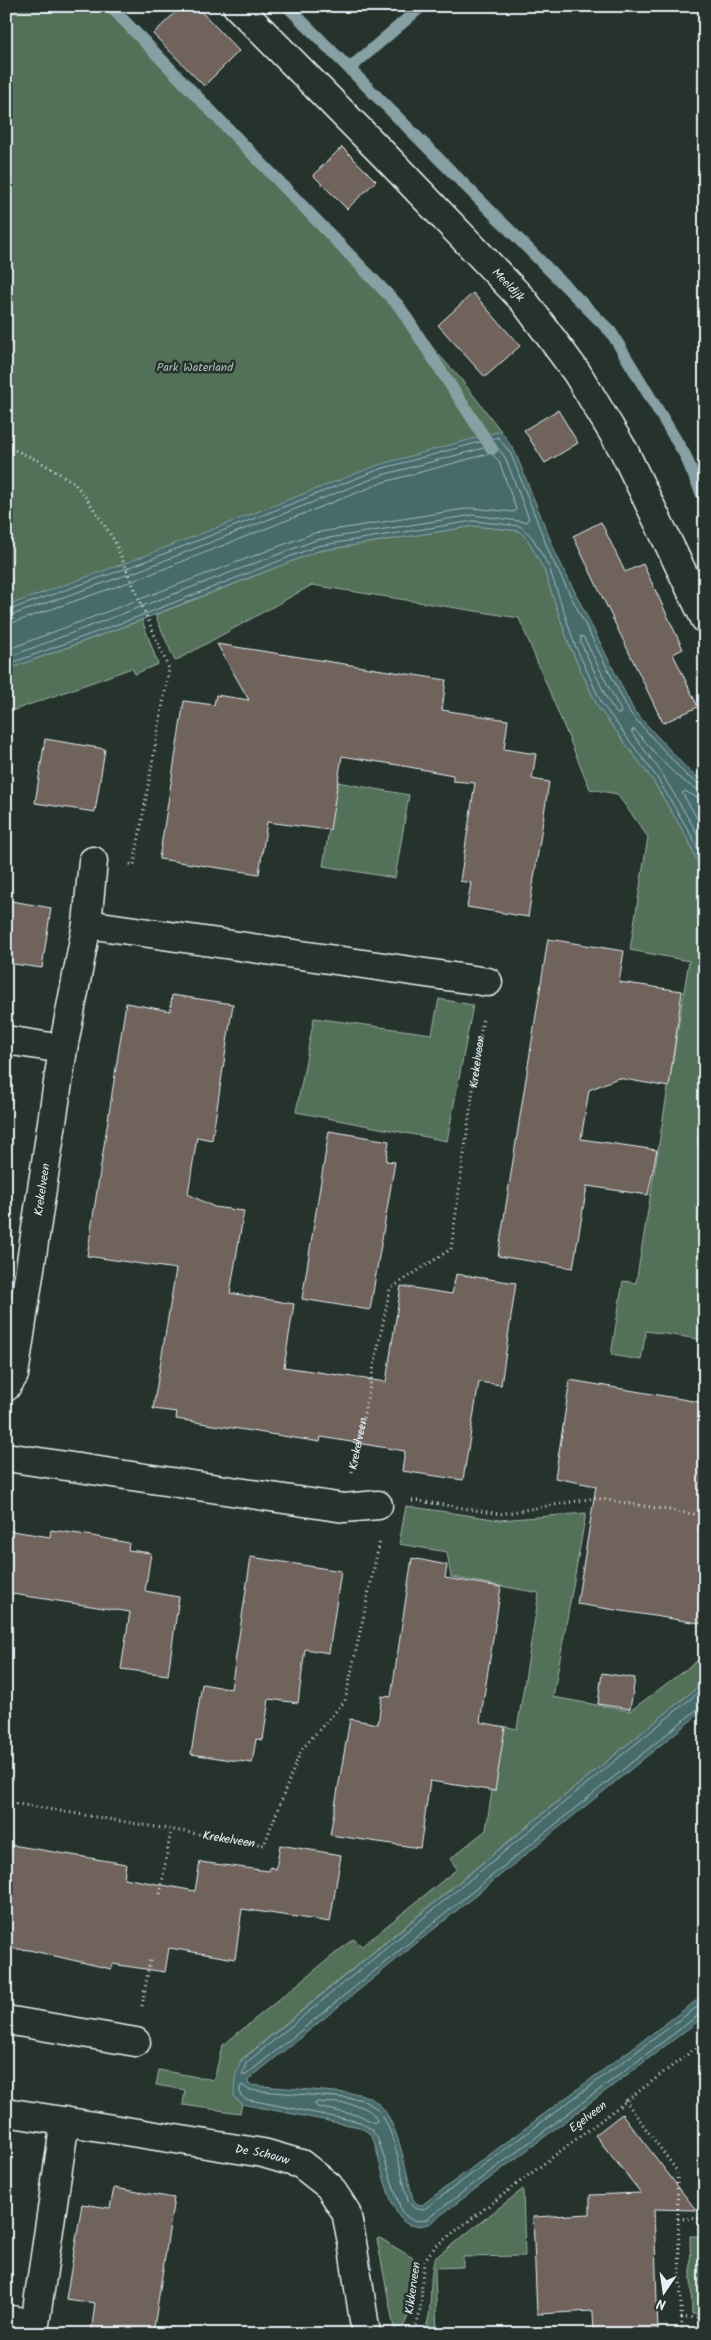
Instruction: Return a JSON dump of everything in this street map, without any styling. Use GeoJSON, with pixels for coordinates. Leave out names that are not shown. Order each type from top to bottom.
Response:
{"type":"FeatureCollection","features":[{"type":"Feature","properties":{"kind":"street","name":"Meeldijk"},"geometry":{"type":"LineString","coordinates":[[237,6],[389,160],[524,301],[577,373],[624,451],[705,619]]}},
{"type":"Feature","properties":{"kind":"street","name":"Krekelveen"},"geometry":{"type":"LineString","coordinates":[[6,1387],[14,1375],[63,1049],[87,924],[93,861]]}},
{"type":"Feature","properties":{"kind":"street"},"geometry":{"type":"LineString","coordinates":[[87,924],[488,982]]}},
{"type":"Feature","properties":{"kind":"street"},"geometry":{"type":"LineString","coordinates":[[6,1040],[63,1049]]}},
{"type":"Feature","properties":{"kind":"street"},"geometry":{"type":"LineString","coordinates":[[6,1457],[344,1508],[384,1504]]}},
{"type":"Feature","properties":{"kind":"street"},"geometry":{"type":"LineString","coordinates":[[6,2020],[136,2042]]}},
{"type":"Feature","properties":{"kind":"street","name":"De Schouw"},"geometry":{"type":"LineString","coordinates":[[6,2112],[263,2154],[302,2164],[329,2186],[346,2212],[366,2334]]}},
{"type":"Feature","properties":{"kind":"street"},"geometry":{"type":"LineString","coordinates":[[6,2319],[35,2324],[65,2121]]}},
{"type":"Feature","properties":{"kind":"path"},"geometry":{"type":"LineString","coordinates":[[6,446],[39,461],[73,482],[114,540],[169,668],[134,865],[93,861]]}},
{"type":"Feature","properties":{"kind":"path","name":"Krekelveen"},"geometry":{"type":"LineString","coordinates":[[344,1508],[390,1289],[451,1249],[488,982]]}},
{"type":"Feature","properties":{"kind":"path"},"geometry":{"type":"LineString","coordinates":[[384,1504],[419,1501],[500,1514],[595,1498],[705,1516]]}},
{"type":"Feature","properties":{"kind":"path","name":"Krekelveen"},"geometry":{"type":"LineString","coordinates":[[6,1802],[264,1845],[301,1750],[345,1701],[384,1504]]}},
{"type":"Feature","properties":{"kind":"path"},"geometry":{"type":"LineString","coordinates":[[160,1894],[170,1830]]}},
{"type":"Feature","properties":{"kind":"path"},"geometry":{"type":"LineString","coordinates":[[136,2042],[150,1960]]}},
{"type":"Feature","properties":{"kind":"path","name":"Egelveen"},"geometry":{"type":"LineString","coordinates":[[483,2208],[705,2041]]}},
{"type":"Feature","properties":{"kind":"path"},"geometry":{"type":"LineString","coordinates":[[625,2100],[678,2170],[682,2334]]}},
{"type":"Feature","properties":{"kind":"path","name":"Kikkerveen"},"geometry":{"type":"LineString","coordinates":[[410,2334],[416,2327],[419,2316],[422,2273],[426,2258],[437,2245],[483,2208]]}},
{"type":"Feature","properties":{"kind":"path"},"geometry":{"type":"LineString","coordinates":[[678,2219],[705,2218]]}},
{"type":"Feature","properties":{"kind":"path"},"geometry":{"type":"LineString","coordinates":[[681,2318],[705,2317]]}},
{"type":"Feature","properties":{"kind":"green space","name":"Park Waterland"},"geometry":{"type":"Polygon","coordinates":[[[6,6],[112,6],[399,306],[417,331],[460,378],[501,431],[6,630],[6,6]]]}},
{"type":"Feature","properties":{"kind":"green space"},"geometry":{"type":"Polygon","coordinates":[[[474,526],[519,531],[528,539],[544,570],[570,647],[598,707],[652,779],[689,841],[705,881],[705,1099],[697,1142],[702,1168],[705,1168],[705,1340],[646,1331],[641,1360],[611,1355],[623,1281],[636,1283],[689,961],[630,950],[648,837],[617,794],[590,789],[519,618],[312,585],[175,661],[155,615],[318,551],[474,526]]]}},
{"type":"Feature","properties":{"kind":"green space"},"geometry":{"type":"Polygon","coordinates":[[[142,620],[158,664],[135,674],[132,668],[6,713],[6,670],[142,620]]]}},
{"type":"Feature","properties":{"kind":"green space"},"geometry":{"type":"Polygon","coordinates":[[[337,782],[409,795],[395,878],[323,866],[337,782]]]}},
{"type":"Feature","properties":{"kind":"green space"},"geometry":{"type":"Polygon","coordinates":[[[439,999],[473,1005],[447,1141],[296,1112],[314,1018],[432,1034],[439,999]]]}},
{"type":"Feature","properties":{"kind":"green space"},"geometry":{"type":"Polygon","coordinates":[[[406,1506],[500,1520],[586,1513],[553,1697],[630,1711],[705,1655],[705,1681],[241,2060],[234,2096],[242,2104],[240,2113],[183,2105],[185,2090],[156,2085],[159,2070],[214,2080],[222,2046],[353,1939],[362,1946],[457,1869],[450,1859],[486,1830],[502,1726],[517,1729],[539,1593],[451,1577],[447,1552],[399,1544],[406,1506]]]}},
{"type":"Feature","properties":{"kind":"green space"},"geometry":{"type":"Polygon","coordinates":[[[523,2189],[525,2256],[463,2257],[463,2267],[435,2268],[437,2334],[423,2334],[429,2316],[431,2277],[435,2258],[523,2189]]]}},
{"type":"Feature","properties":{"kind":"green space"},"geometry":{"type":"Polygon","coordinates":[[[690,2236],[705,2236],[705,2314],[692,2314],[690,2236]]]}},
{"type":"Feature","properties":{"kind":"green space"},"geometry":{"type":"Polygon","coordinates":[[[380,2238],[416,2260],[412,2308],[403,2327],[394,2328],[377,2239],[380,2238]]]}},
{"type":"Feature","properties":{"kind":"water"},"geometry":{"type":"Polygon","coordinates":[[[501,431],[515,452],[556,554],[634,711],[691,773],[705,779],[705,881],[689,841],[652,779],[598,707],[570,647],[544,570],[528,540],[519,531],[474,526],[318,551],[6,670],[6,606],[131,561],[378,465],[501,431]]]}},
{"type":"Feature","properties":{"kind":"water"},"geometry":{"type":"Polygon","coordinates":[[[705,1099],[705,1168],[702,1168],[698,1142],[705,1099]]]}},
{"type":"Feature","properties":{"kind":"water"},"geometry":{"type":"Polygon","coordinates":[[[705,1681],[705,1709],[248,2080],[249,2085],[360,2094],[375,2101],[383,2108],[390,2119],[400,2146],[413,2199],[417,2204],[422,2205],[705,1994],[705,2016],[429,2224],[409,2225],[398,2215],[386,2184],[374,2141],[368,2132],[359,2127],[242,2104],[234,2097],[235,2077],[241,2061],[705,1681]]]}},
{"type":"Feature","properties":{"kind":"building"},"geometry":{"type":"Polygon","coordinates":[[[182,6],[196,6],[239,51],[204,86],[153,34],[182,6]]]}},
{"type":"Feature","properties":{"kind":"building"},"geometry":{"type":"Polygon","coordinates":[[[342,147],[376,181],[347,209],[313,175],[342,147]]]}},
{"type":"Feature","properties":{"kind":"building"},"geometry":{"type":"Polygon","coordinates":[[[473,293],[520,346],[485,377],[438,325],[473,293]]]}},
{"type":"Feature","properties":{"kind":"building"},"geometry":{"type":"Polygon","coordinates":[[[558,410],[578,443],[545,463],[524,430],[558,410]]]}},
{"type":"Feature","properties":{"kind":"building"},"geometry":{"type":"Polygon","coordinates":[[[601,522],[625,572],[643,564],[683,649],[673,654],[698,707],[663,723],[573,536],[601,522]]]}},
{"type":"Feature","properties":{"kind":"building"},"geometry":{"type":"Polygon","coordinates":[[[217,644],[446,680],[442,710],[508,720],[504,749],[536,754],[532,779],[549,782],[528,917],[467,907],[471,883],[460,881],[475,783],[453,781],[453,775],[342,756],[330,830],[267,822],[259,874],[159,859],[184,701],[214,705],[216,695],[249,700],[217,644]]]}},
{"type":"Feature","properties":{"kind":"building"},"geometry":{"type":"Polygon","coordinates":[[[45,739],[105,749],[95,812],[35,803],[45,739]]]}},
{"type":"Feature","properties":{"kind":"building"},"geometry":{"type":"Polygon","coordinates":[[[6,900],[51,908],[42,968],[6,963],[6,900]]]}},
{"type":"Feature","properties":{"kind":"building"},"geometry":{"type":"Polygon","coordinates":[[[548,939],[624,951],[619,982],[682,991],[669,1087],[618,1078],[589,1090],[581,1139],[657,1150],[648,1195],[587,1186],[573,1268],[498,1256],[548,939]]]}},
{"type":"Feature","properties":{"kind":"building"},"geometry":{"type":"Polygon","coordinates":[[[172,995],[233,1004],[212,1140],[197,1137],[188,1194],[214,1207],[244,1211],[230,1293],[294,1304],[284,1367],[386,1382],[401,1286],[452,1294],[456,1274],[516,1283],[501,1385],[479,1382],[463,1480],[402,1471],[405,1451],[321,1437],[320,1442],[176,1419],[177,1412],[153,1409],[176,1269],[87,1256],[126,1003],[170,1011],[172,995]]]}},
{"type":"Feature","properties":{"kind":"building"},"geometry":{"type":"Polygon","coordinates":[[[329,1131],[389,1141],[386,1161],[395,1162],[370,1310],[302,1299],[329,1131]]]}},
{"type":"Feature","properties":{"kind":"building"},"geometry":{"type":"Polygon","coordinates":[[[570,1380],[705,1403],[705,1488],[698,1531],[705,1532],[705,1624],[577,1604],[596,1486],[555,1478],[570,1380]]]}},
{"type":"Feature","properties":{"kind":"building"},"geometry":{"type":"Polygon","coordinates":[[[6,1530],[50,1537],[51,1530],[87,1535],[129,1543],[128,1550],[151,1553],[145,1591],[179,1597],[168,1675],[121,1669],[130,1612],[6,1593],[6,1530]]]}},
{"type":"Feature","properties":{"kind":"building"},"geometry":{"type":"Polygon","coordinates":[[[251,1557],[341,1571],[329,1653],[305,1649],[298,1703],[269,1699],[263,1740],[256,1739],[252,1763],[191,1754],[202,1684],[231,1689],[251,1557]]]}},
{"type":"Feature","properties":{"kind":"building"},"geometry":{"type":"Polygon","coordinates":[[[412,1558],[447,1565],[445,1578],[501,1587],[480,1722],[505,1727],[495,1791],[430,1781],[420,1848],[330,1835],[350,1719],[378,1724],[382,1696],[391,1697],[412,1558]]]}},
{"type":"Feature","properties":{"kind":"building"},"geometry":{"type":"Polygon","coordinates":[[[602,1673],[635,1678],[630,1709],[598,1704],[602,1673]]]}},
{"type":"Feature","properties":{"kind":"building"},"geometry":{"type":"Polygon","coordinates":[[[6,1844],[126,1864],[124,1878],[195,1891],[200,1862],[269,1871],[270,1867],[276,1869],[280,1845],[341,1855],[330,1922],[242,1909],[235,1959],[169,1948],[165,1972],[112,1964],[111,1969],[29,1950],[6,1948],[6,1844]]]}},
{"type":"Feature","properties":{"kind":"building"},"geometry":{"type":"Polygon","coordinates":[[[622,2114],[696,2210],[654,2209],[658,2334],[594,2334],[593,2311],[537,2314],[533,2217],[590,2214],[590,2195],[641,2193],[595,2135],[622,2114]]]}},
{"type":"Feature","properties":{"kind":"building"},"geometry":{"type":"Polygon","coordinates":[[[114,2188],[174,2198],[153,2334],[91,2334],[95,2303],[66,2299],[82,2204],[110,2208],[114,2188]]]}},
{"type":"Feature","properties":{"kind":"waterway"},"geometry":{"type":"LineString","coordinates":[[110,6],[399,306],[492,449]]}},
{"type":"Feature","properties":{"kind":"waterway"},"geometry":{"type":"LineString","coordinates":[[287,6],[611,332],[685,455],[705,502]]}},
{"type":"Feature","properties":{"kind":"waterway"},"geometry":{"type":"LineString","coordinates":[[350,68],[422,6]]}}]}
